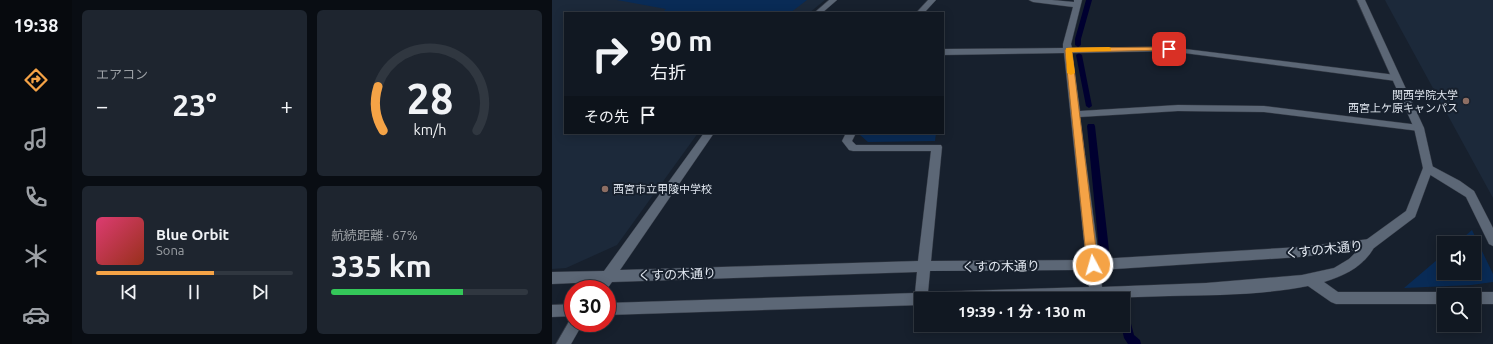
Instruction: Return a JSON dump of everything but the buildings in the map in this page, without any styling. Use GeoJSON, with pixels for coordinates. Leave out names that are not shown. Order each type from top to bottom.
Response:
{"type":"FeatureCollection","features":[{"type":"Feature","properties":{"kind":"street"},"geometry":{"type":"LineString","coordinates":[[819,12],[833,0]]}},
{"type":"Feature","properties":{"kind":"street"},"geometry":{"type":"LineString","coordinates":[[921,12],[932,0]]}},
{"type":"Feature","properties":{"kind":"street"},"geometry":{"type":"LineString","coordinates":[[1033,0],[1077,2],[1067,44],[1096,292]]}},
{"type":"Feature","properties":{"kind":"street"},"geometry":{"type":"LineString","coordinates":[[1361,0],[1419,128],[1428,168],[1411,214],[1370,244]]}},
{"type":"Feature","properties":{"kind":"street"},"geometry":{"type":"LineString","coordinates":[[944,52],[1169,49],[1396,78]]}},
{"type":"Feature","properties":{"kind":"street"},"geometry":{"type":"LineString","coordinates":[[1076,114],[1178,108],[1264,109],[1419,128]]}},
{"type":"Feature","properties":{"kind":"street"},"geometry":{"type":"LineString","coordinates":[[606,280],[708,134]]}},
{"type":"Feature","properties":{"kind":"street"},"geometry":{"type":"LineString","coordinates":[[851,134],[848,141],[853,148],[937,147],[922,292]]}},
{"type":"Feature","properties":{"kind":"street"},"geometry":{"type":"LineString","coordinates":[[1428,168],[1470,194],[1493,241]]}},
{"type":"Feature","properties":{"kind":"street","name":"くすの木通り"},"geometry":{"type":"LineString","coordinates":[[552,278],[924,266],[1093,265],[1300,252],[1370,244]]}},
{"type":"Feature","properties":{"kind":"street","name":"くすの木通り"},"geometry":{"type":"LineString","coordinates":[[1124,292],[1206,289],[1288,282],[1329,276],[1352,265],[1370,244]]}},
{"type":"Feature","properties":{"kind":"street"},"geometry":{"type":"LineString","coordinates":[[1309,279],[1336,298],[1437,298]]}},
{"type":"Feature","properties":{"kind":"street","name":"くすの木通り"},"geometry":{"type":"LineString","coordinates":[[616,309],[914,298]]}},
{"type":"Feature","properties":{"kind":"street"},"geometry":{"type":"LineString","coordinates":[[1481,298],[1493,298]]}},
{"type":"Feature","properties":{"kind":"street"},"geometry":{"type":"LineString","coordinates":[[552,311],[564,310]]}},
{"type":"Feature","properties":{"kind":"street"},"geometry":{"type":"LineString","coordinates":[[563,344],[570,332]]}},
{"type":"Feature","properties":{"kind":"shaded area","name":"西宮市立甲陵中学校"},"geometry":{"type":"Polygon","coordinates":[[[552,0],[825,0],[810,12],[564,12],[564,134],[697,134],[617,245],[566,268],[552,269],[552,0]]]}},
{"type":"Feature","properties":{"kind":"shaded area"},"geometry":{"type":"Polygon","coordinates":[[[617,0],[807,0],[791,12],[663,12],[666,9],[617,0]]]}},
{"type":"Feature","properties":{"kind":"shaded area","name":"関西学院大学 西宮上ケ原キャンパス"},"geometry":{"type":"Polygon","coordinates":[[[1385,0],[1493,0],[1493,198],[1387,4],[1385,0]]]}},
{"type":"Feature","properties":{"kind":"shaded area"},"geometry":{"type":"Polygon","coordinates":[[[936,134],[935,141],[868,142],[860,135],[936,134]]]}},
{"type":"Feature","properties":{"kind":"shaded area"},"geometry":{"type":"Polygon","coordinates":[[[1472,230],[1475,236],[1465,236],[1472,230]]]}},
{"type":"Feature","properties":{"kind":"shaded area"},"geometry":{"type":"Polygon","coordinates":[[[1481,249],[1493,274],[1493,282],[1471,285],[1404,288],[1437,260],[1437,280],[1481,280],[1481,249]]]}},
{"type":"Feature","properties":{"kind":"waterway"},"geometry":{"type":"LineString","coordinates":[[1078,45],[1078,39],[1089,0]]}},
{"type":"Feature","properties":{"kind":"waterway"},"geometry":{"type":"LineString","coordinates":[[1079,55],[1089,106]]}},
{"type":"Feature","properties":{"kind":"waterway"},"geometry":{"type":"LineString","coordinates":[[1091,126],[1104,250]]}},
{"type":"Feature","properties":{"kind":"waterway"},"geometry":{"type":"LineString","coordinates":[[1128,332],[1129,338],[1136,344]]}},
{"type":"Feature","properties":{"kind":"slow traffic"},"geometry":{"type":"LineString","coordinates":[[1071,73],[1068,50],[1109,49]]}},
{"type":"Feature","properties":{"kind":"place","name":"関西学院大学 西宮上ケ原キャンパス"},"geometry":{"type":"Point","coordinates":[1466,101]}},
{"type":"Feature","properties":{"kind":"place","name":"西宮市立甲陵中学校"},"geometry":{"type":"Point","coordinates":[605,189]}},
{"type":"Feature","properties":{"kind":"route"},"geometry":{"type":"LineString","coordinates":[[1093,265],[1068,50],[1169,49]]}}]}
